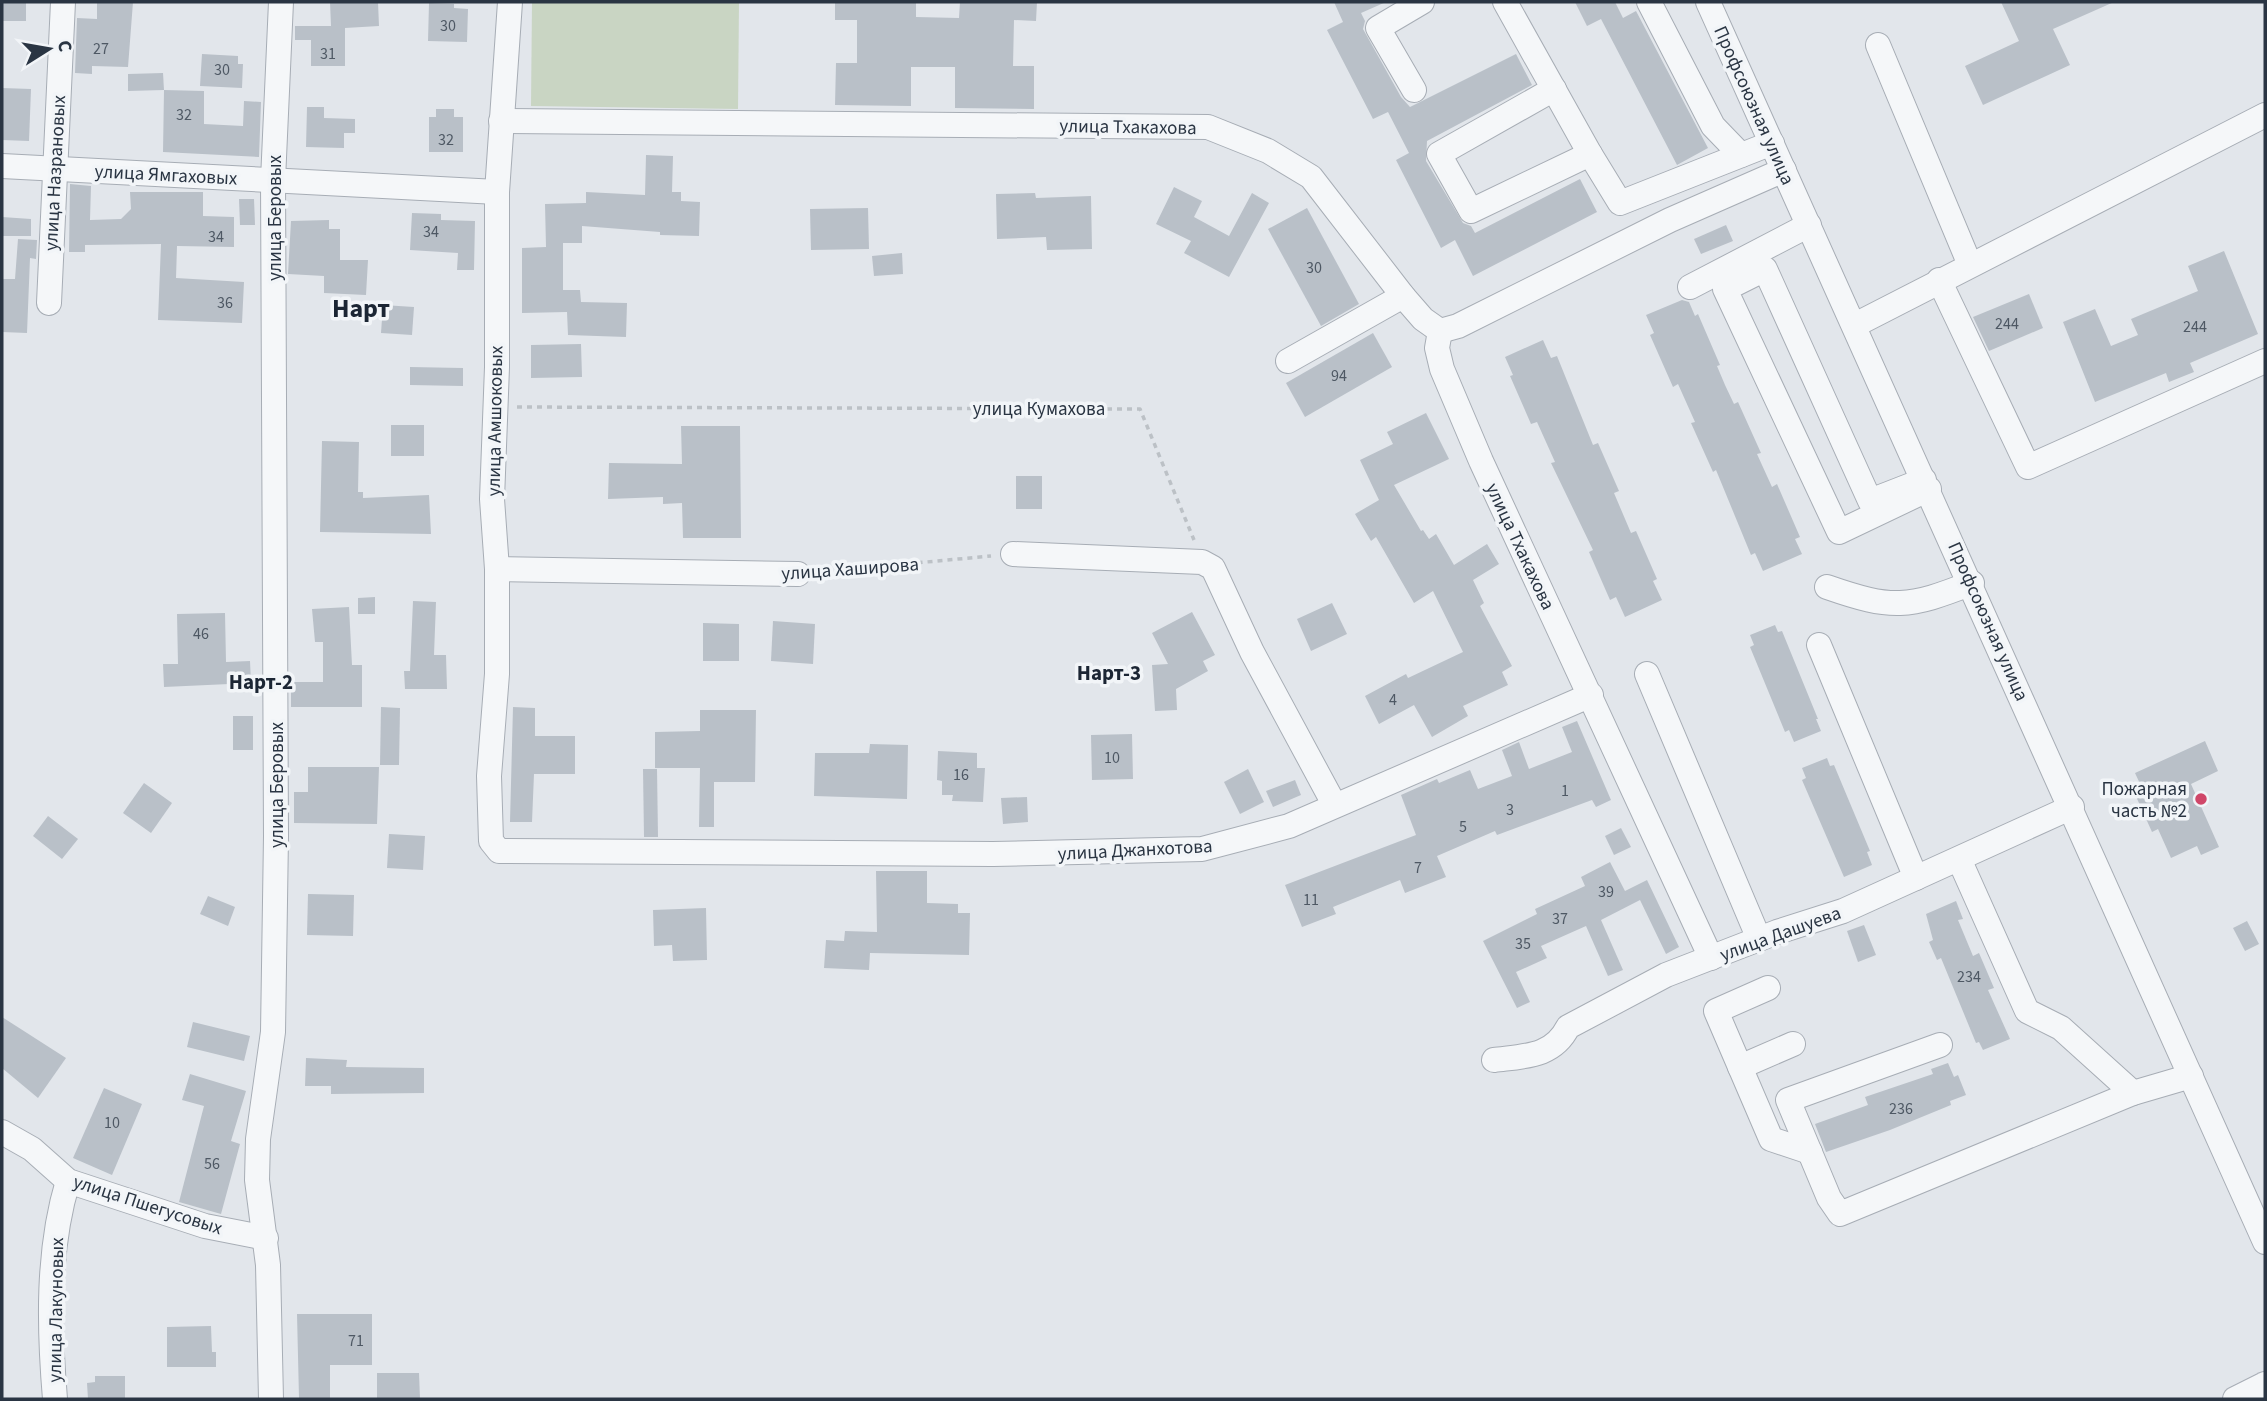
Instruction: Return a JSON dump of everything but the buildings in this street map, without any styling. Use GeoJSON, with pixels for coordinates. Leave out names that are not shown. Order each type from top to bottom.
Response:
{"type":"FeatureCollection","features":[{"type":"Feature","properties":{"kind":"street","name":"улица Назрановых"},"geometry":{"type":"LineString","coordinates":[[49,303],[63,2]]}},
{"type":"Feature","properties":{"kind":"street","name":"улица Беровых"},"geometry":{"type":"LineString","coordinates":[[271,1399],[266,1238],[257,1180],[258,1139],[273,1032],[276,836],[273,180],[281,2]]}},
{"type":"Feature","properties":{"kind":"street","name":"улица Амшоковых"},"geometry":{"type":"LineString","coordinates":[[491,841],[489,776],[497,674],[497,569],[492,499],[497,192],[510,2]]}},
{"type":"Feature","properties":{"kind":"street"},"geometry":{"type":"LineString","coordinates":[[1414,90],[1378,28],[1422,2]]}},
{"type":"Feature","properties":{"kind":"street"},"geometry":{"type":"LineString","coordinates":[[1505,2],[1620,203],[1772,143]]}},
{"type":"Feature","properties":{"kind":"street"},"geometry":{"type":"LineString","coordinates":[[1649,2],[1713,126],[1741,155]]}},
{"type":"Feature","properties":{"kind":"street","name":"Профсоюзная улица"},"geometry":{"type":"LineString","coordinates":[[1708,2],[1972,583],[2265,1242]]}},
{"type":"Feature","properties":{"kind":"street"},"geometry":{"type":"LineString","coordinates":[[1878,45],[1970,265]]}},
{"type":"Feature","properties":{"kind":"street"},"geometry":{"type":"LineString","coordinates":[[1553,89],[1439,153],[1471,211],[1590,154]]}},
{"type":"Feature","properties":{"kind":"street"},"geometry":{"type":"LineString","coordinates":[[1855,325],[2265,114]]}},
{"type":"Feature","properties":{"kind":"street","name":"улица Тхакахова"},"geometry":{"type":"LineString","coordinates":[[501,121],[1208,127],[1268,150],[1311,177],[1403,296],[1423,319],[1440,331],[1437,348],[1442,369],[1481,461],[1591,695]]}},
{"type":"Feature","properties":{"kind":"street","name":"улица Ямгаховых"},"geometry":{"type":"LineString","coordinates":[[2,166],[497,192]]}},
{"type":"Feature","properties":{"kind":"street"},"geometry":{"type":"LineString","coordinates":[[1440,331],[1458,326],[1670,220],[1784,170]]}},
{"type":"Feature","properties":{"kind":"street"},"geometry":{"type":"LineString","coordinates":[[1690,287],[1809,225]]}},
{"type":"Feature","properties":{"kind":"street"},"geometry":{"type":"LineString","coordinates":[[1765,269],[1870,501],[1927,484],[1839,532],[1725,289],[1765,269]]}},
{"type":"Feature","properties":{"kind":"street"},"geometry":{"type":"LineString","coordinates":[[1939,280],[2028,467],[2265,361]]}},
{"type":"Feature","properties":{"kind":"street"},"geometry":{"type":"LineString","coordinates":[[1288,361],[1403,296]]}},
{"type":"Feature","properties":{"kind":"street"},"geometry":{"type":"LineString","coordinates":[[1013,554],[1202,562],[1213,568],[1252,652],[1334,804]]}},
{"type":"Feature","properties":{"kind":"street","name":"улица Хаширова"},"geometry":{"type":"LineString","coordinates":[[497,569],[798,574]]}},
{"type":"Feature","properties":{"kind":"street"},"geometry":{"type":"LineString","coordinates":[[1827,587],[1871,602],[1898,605],[1932,598],[1972,583]]}},
{"type":"Feature","properties":{"kind":"street"},"geometry":{"type":"LineString","coordinates":[[1819,645],[1916,878]]}},
{"type":"Feature","properties":{"kind":"street"},"geometry":{"type":"LineString","coordinates":[[1647,674],[1759,939]]}},
{"type":"Feature","properties":{"kind":"street"},"geometry":{"type":"LineString","coordinates":[[1591,695],[1711,958]]}},
{"type":"Feature","properties":{"kind":"street","name":"улица Джанхотова"},"geometry":{"type":"LineString","coordinates":[[491,841],[499,851],[515,853],[993,854],[1202,849],[1289,826],[1334,804],[1591,695]]}},
{"type":"Feature","properties":{"kind":"street","name":"улица Дашуева"},"geometry":{"type":"LineString","coordinates":[[1494,1060],[1536,1055],[1560,1042],[1568,1027],[1666,975],[1759,939],[1843,911],[2072,807]]}},
{"type":"Feature","properties":{"kind":"street"},"geometry":{"type":"LineString","coordinates":[[1959,859],[2027,1012],[2061,1028],[2133,1093]]}},
{"type":"Feature","properties":{"kind":"street"},"geometry":{"type":"LineString","coordinates":[[1768,988],[1716,1011],[1771,1139],[1810,1152]]}},
{"type":"Feature","properties":{"kind":"street"},"geometry":{"type":"LineString","coordinates":[[1740,1067],[1793,1044]]}},
{"type":"Feature","properties":{"kind":"street"},"geometry":{"type":"LineString","coordinates":[[1940,1045],[1788,1100],[1829,1198],[1840,1214],[2133,1093],[2192,1076]]}},
{"type":"Feature","properties":{"kind":"street","name":"улица Пшегусовых"},"geometry":{"type":"LineString","coordinates":[[2,1132],[32,1149],[68,1181],[205,1226],[266,1238]]}},
{"type":"Feature","properties":{"kind":"street","name":"улица Лакуновых"},"geometry":{"type":"LineString","coordinates":[[55,1399],[53,1257],[58,1216],[68,1181]]}},
{"type":"Feature","properties":{"kind":"street"},"geometry":{"type":"LineString","coordinates":[[2235,1399],[2265,1384]]}},
{"type":"Feature","properties":{"kind":"path","name":"улица Кумахова"},"geometry":{"type":"LineString","coordinates":[[495,407],[1140,409],[1202,562]]}},
{"type":"Feature","properties":{"kind":"path","name":"улица Хаширова"},"geometry":{"type":"LineString","coordinates":[[798,574],[1013,554]]}},
{"type":"Feature","properties":{"kind":"green space"},"geometry":{"type":"Polygon","coordinates":[[[532,2],[739,2],[738,109],[531,106],[532,2]]]}},
{"type":"Feature","properties":{"kind":"place","name":"Пожарная часть №2"},"geometry":{"type":"Point","coordinates":[2201,799]}},
{"type":"Feature","properties":{"kind":"district","name":"Нарт"},"geometry":{"type":"Point","coordinates":[361,308]}},
{"type":"Feature","properties":{"kind":"district","name":"Нарт-3"},"geometry":{"type":"Point","coordinates":[1109,673]}},
{"type":"Feature","properties":{"kind":"district","name":"Нарт-2"},"geometry":{"type":"Point","coordinates":[261,682]}}]}
